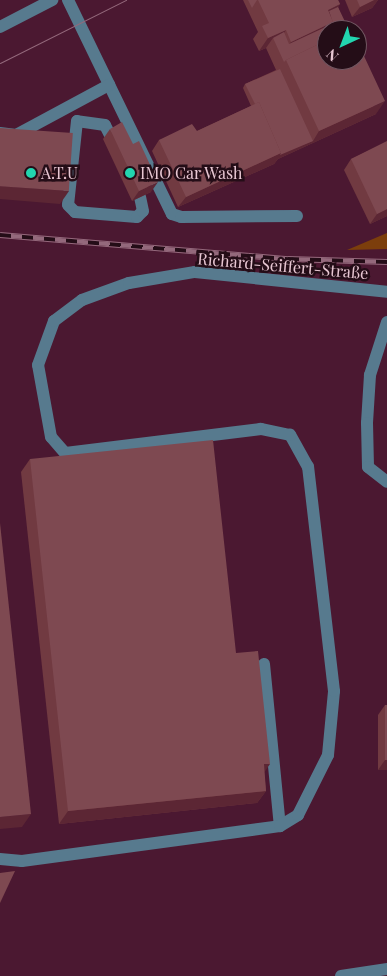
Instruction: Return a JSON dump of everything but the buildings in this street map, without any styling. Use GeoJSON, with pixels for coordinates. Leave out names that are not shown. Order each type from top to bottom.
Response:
{"type":"FeatureCollection","features":[{"type":"Feature","properties":{"kind":"street"},"geometry":{"type":"LineString","coordinates":[[0,27],[52,0]]}},
{"type":"Feature","properties":{"kind":"street"},"geometry":{"type":"LineString","coordinates":[[68,0],[172,214],[297,216]]}},
{"type":"Feature","properties":{"kind":"street"},"geometry":{"type":"LineString","coordinates":[[0,133],[16,135],[109,85]]}},
{"type":"Feature","properties":{"kind":"street"},"geometry":{"type":"LineString","coordinates":[[110,135],[105,125],[77,121],[68,206],[75,212],[137,217],[143,210],[140,197]]}},
{"type":"Feature","properties":{"kind":"street","name":"Richard-Seiffert-Straße"},"geometry":{"type":"LineString","coordinates":[[280,826],[298,815],[328,755],[334,691],[308,467],[290,435],[261,429],[65,453],[51,437],[38,365],[54,321],[82,300],[129,283],[195,272],[387,292]]}},
{"type":"Feature","properties":{"kind":"street"},"geometry":{"type":"LineString","coordinates":[[387,322],[384,342],[370,375],[368,467],[387,482]]}},
{"type":"Feature","properties":{"kind":"street"},"geometry":{"type":"LineString","coordinates":[[0,859],[22,861],[280,826],[264,664]]}},
{"type":"Feature","properties":{"kind":"street"},"geometry":{"type":"LineString","coordinates":[[341,976],[387,969]]}},
{"type":"Feature","properties":{"kind":"shaded area"},"geometry":{"type":"Polygon","coordinates":[[[387,233],[387,249],[347,250],[387,233]]]}},
{"type":"Feature","properties":{"kind":"tram line"},"geometry":{"type":"LineString","coordinates":[[0,63],[126,0]]}},
{"type":"Feature","properties":{"kind":"railway"},"geometry":{"type":"LineString","coordinates":[[0,235],[288,259],[387,262]]}},
{"type":"Feature","properties":{"kind":"place","name":"A.T.U"},"geometry":{"type":"Point","coordinates":[31,173]}},
{"type":"Feature","properties":{"kind":"place","name":"IMO Car Wash"},"geometry":{"type":"Point","coordinates":[130,173]}}]}
